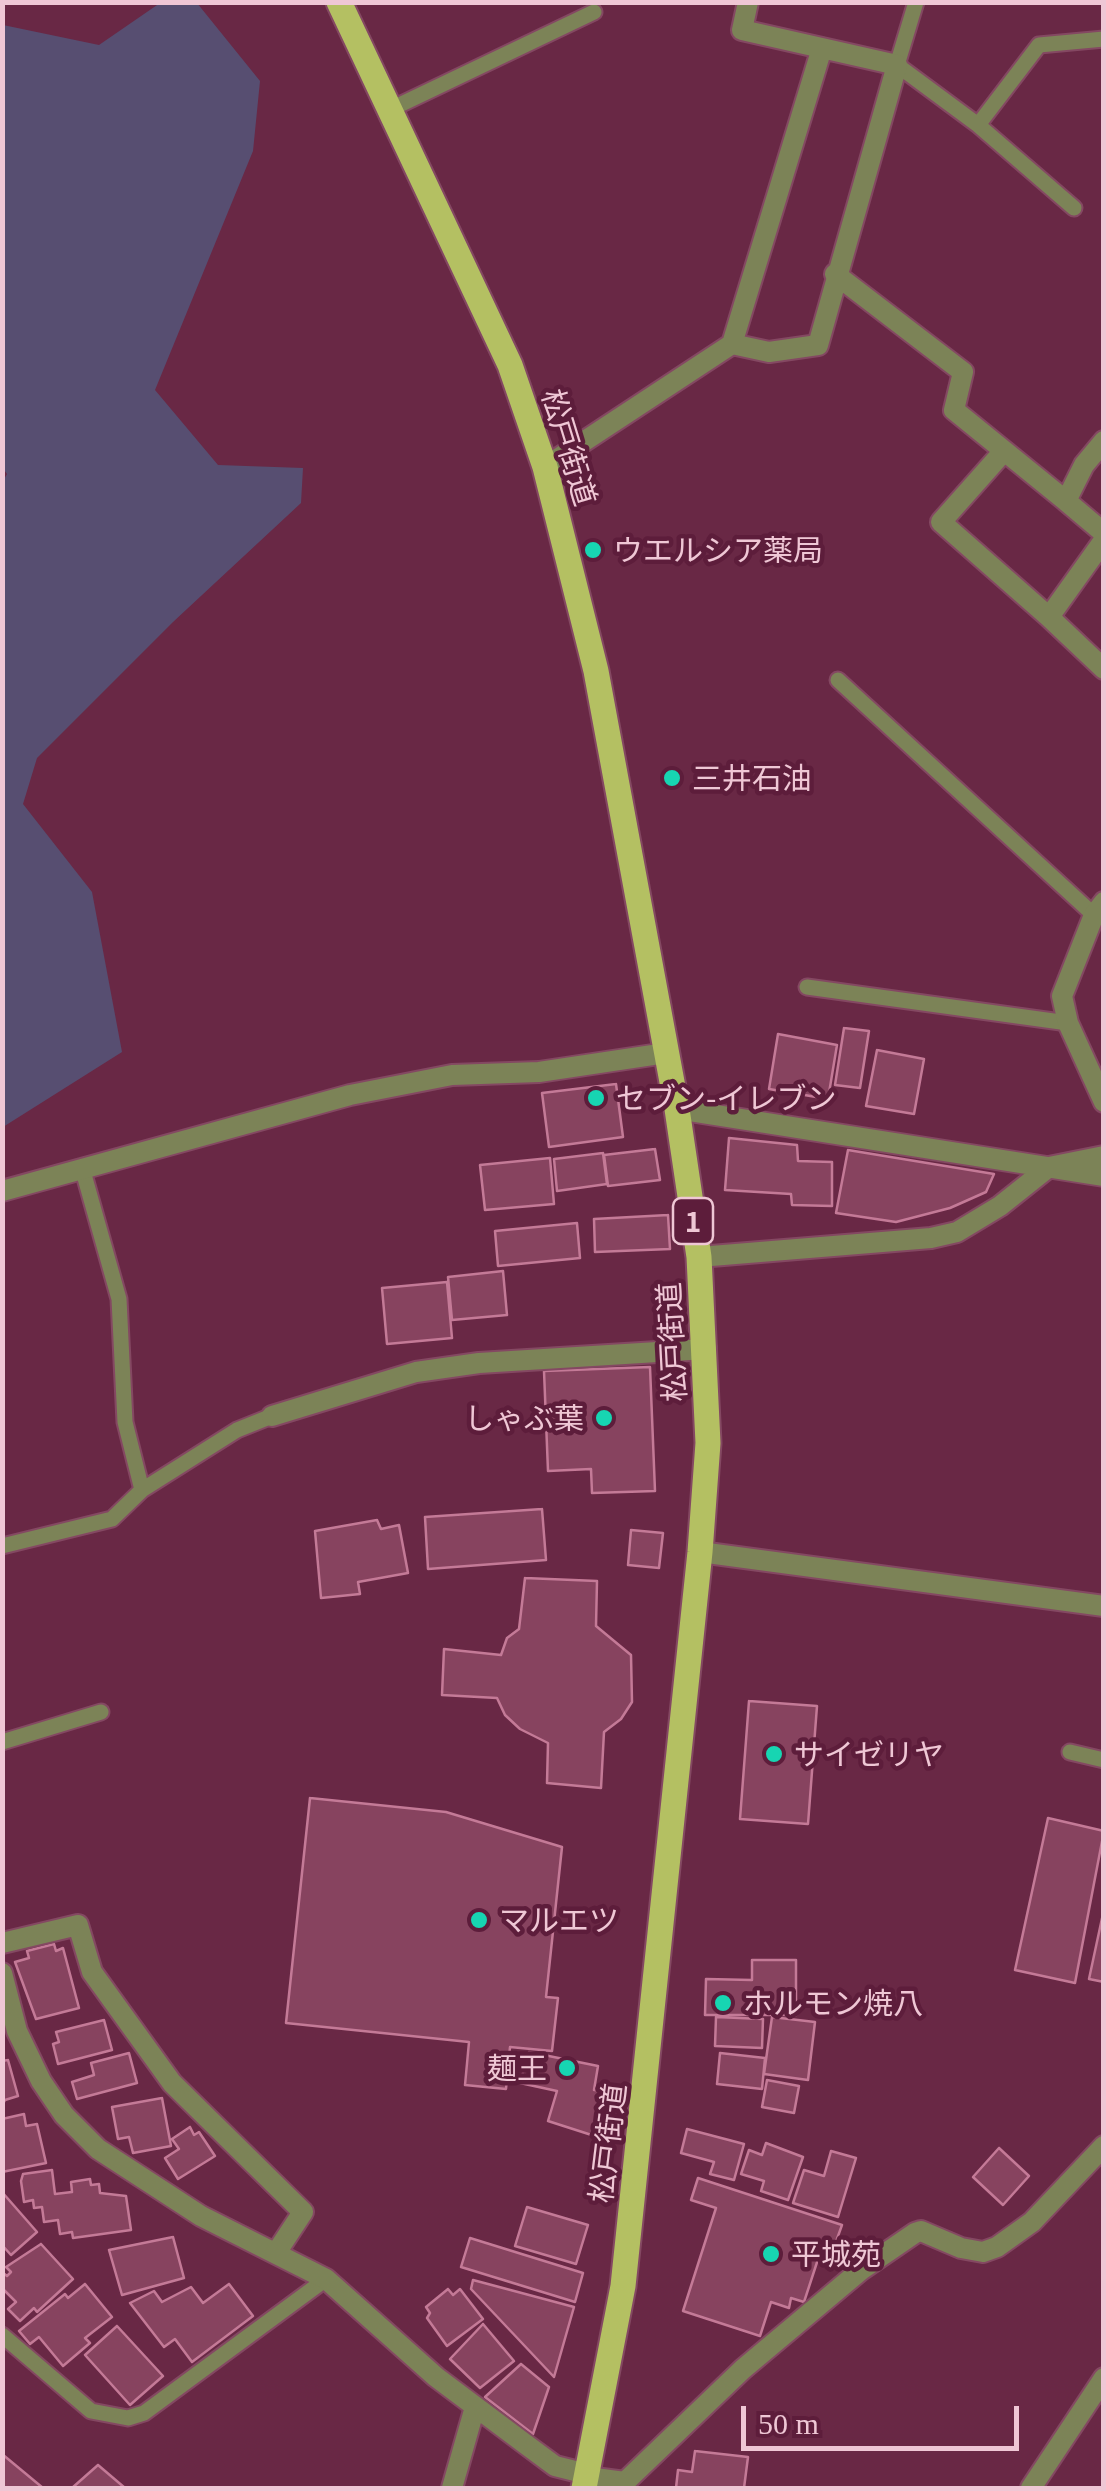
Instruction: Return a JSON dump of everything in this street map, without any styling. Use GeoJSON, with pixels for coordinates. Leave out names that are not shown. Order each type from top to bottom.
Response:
{"type":"FeatureCollection","features":[{"type":"Feature","properties":{"kind":"main road","name":"松戸街道"},"geometry":{"type":"LineString","coordinates":[[339,2],[510,365],[545,467],[596,671],[676,1108],[699,1257],[708,1443],[700,1552],[626,2266],[612,2359],[586,2480]]}},
{"type":"Feature","properties":{"kind":"street"},"geometry":{"type":"LineString","coordinates":[[732,344],[769,352],[818,345],[897,66],[742,30],[748,2]]}},
{"type":"Feature","properties":{"kind":"street"},"geometry":{"type":"LineString","coordinates":[[545,467],[732,344],[822,48]]}},
{"type":"Feature","properties":{"kind":"street"},"geometry":{"type":"LineString","coordinates":[[835,274],[963,372],[954,410],[1104,536],[1049,617]]}},
{"type":"Feature","properties":{"kind":"street"},"geometry":{"type":"LineString","coordinates":[[1066,501],[1084,465],[1104,442]]}},
{"type":"Feature","properties":{"kind":"street"},"geometry":{"type":"LineString","coordinates":[[1004,451],[941,522],[1104,668]]}},
{"type":"Feature","properties":{"kind":"street"},"geometry":{"type":"LineString","coordinates":[[1098,909],[1062,996],[1068,1023],[1104,1102]]}},
{"type":"Feature","properties":{"kind":"street"},"geometry":{"type":"LineString","coordinates":[[2,1191],[350,1095],[452,1076],[538,1072],[666,1054]]}},
{"type":"Feature","properties":{"kind":"street"},"geometry":{"type":"LineString","coordinates":[[676,1108],[1104,1176]]}},
{"type":"Feature","properties":{"kind":"street"},"geometry":{"type":"LineString","coordinates":[[699,1257],[931,1238],[957,1232],[1000,1206],[1049,1167],[1104,1156]]}},
{"type":"Feature","properties":{"kind":"street"},"geometry":{"type":"LineString","coordinates":[[272,1416],[416,1372],[479,1362],[706,1349]]}},
{"type":"Feature","properties":{"kind":"street"},"geometry":{"type":"LineString","coordinates":[[700,1552],[1104,1606]]}},
{"type":"Feature","properties":{"kind":"street"},"geometry":{"type":"LineString","coordinates":[[2,1942],[78,1925],[92,1972],[172,2083],[303,2212],[276,2253]]}},
{"type":"Feature","properties":{"kind":"street"},"geometry":{"type":"LineString","coordinates":[[2,1973],[17,2031],[64,2115],[98,2149],[144,2181],[326,2279],[476,2407],[555,2466],[586,2480],[624,2482],[743,2368],[861,2270],[915,2233],[922,2231],[961,2248],[984,2252],[997,2247],[1032,2222],[1104,2146]]}},
{"type":"Feature","properties":{"kind":"street"},"geometry":{"type":"LineString","coordinates":[[1031,2488],[1104,2378]]}},
{"type":"Feature","properties":{"kind":"street"},"geometry":{"type":"LineString","coordinates":[[452,2488],[476,2407]]}},
{"type":"Feature","properties":{"kind":"lane"},"geometry":{"type":"LineString","coordinates":[[916,2],[897,66],[978,124],[1074,208]]}},
{"type":"Feature","properties":{"kind":"lane"},"geometry":{"type":"LineString","coordinates":[[391,109],[594,12]]}},
{"type":"Feature","properties":{"kind":"lane"},"geometry":{"type":"LineString","coordinates":[[978,124],[1038,45],[1104,39]]}},
{"type":"Feature","properties":{"kind":"lane"},"geometry":{"type":"LineString","coordinates":[[838,680],[1098,909]]}},
{"type":"Feature","properties":{"kind":"lane"},"geometry":{"type":"LineString","coordinates":[[807,987],[1068,1023]]}},
{"type":"Feature","properties":{"kind":"lane"},"geometry":{"type":"LineString","coordinates":[[83,1171],[118,1299],[124,1422],[142,1490]]}},
{"type":"Feature","properties":{"kind":"lane"},"geometry":{"type":"LineString","coordinates":[[2,1546],[112,1519],[142,1490],[238,1430],[272,1416]]}},
{"type":"Feature","properties":{"kind":"lane"},"geometry":{"type":"LineString","coordinates":[[2,1742],[101,1712]]}},
{"type":"Feature","properties":{"kind":"lane"},"geometry":{"type":"LineString","coordinates":[[1070,1752],[1104,1760]]}},
{"type":"Feature","properties":{"kind":"lane"},"geometry":{"type":"LineString","coordinates":[[2,2335],[90,2411],[128,2418],[144,2413],[326,2279]]}},
{"type":"Feature","properties":{"kind":"shaded area"},"geometry":{"type":"Polygon","coordinates":[[[160,3],[197,3],[260,81],[253,151],[155,390],[218,465],[303,468],[301,503],[173,622],[37,758],[23,804],[92,892],[122,1052],[3,1127],[2,483],[7,474],[2,467],[3,25],[99,45],[160,3]]]}},
{"type":"Feature","properties":{"kind":"building"},"geometry":{"type":"Polygon","coordinates":[[[844,1028],[869,1031],[860,1088],[835,1085],[844,1028]]]}},
{"type":"Feature","properties":{"kind":"building"},"geometry":{"type":"Polygon","coordinates":[[[778,1034],[837,1045],[828,1099],[769,1089],[778,1034]]]}},
{"type":"Feature","properties":{"kind":"building"},"geometry":{"type":"Polygon","coordinates":[[[877,1050],[924,1059],[914,1114],[866,1106],[877,1050]]]}},
{"type":"Feature","properties":{"kind":"building"},"geometry":{"type":"Polygon","coordinates":[[[616,1084],[623,1137],[549,1147],[542,1093],[616,1084]]]}},
{"type":"Feature","properties":{"kind":"building"},"geometry":{"type":"Polygon","coordinates":[[[729,1138],[797,1145],[798,1161],[832,1162],[832,1206],[792,1205],[791,1194],[725,1190],[729,1138]]]}},
{"type":"Feature","properties":{"kind":"building"},"geometry":{"type":"Polygon","coordinates":[[[655,1149],[660,1180],[608,1186],[604,1155],[655,1149]]]}},
{"type":"Feature","properties":{"kind":"building"},"geometry":{"type":"Polygon","coordinates":[[[848,1150],[994,1174],[986,1192],[950,1208],[896,1222],[836,1213],[848,1150]]]}},
{"type":"Feature","properties":{"kind":"building"},"geometry":{"type":"Polygon","coordinates":[[[603,1153],[607,1184],[557,1191],[554,1159],[603,1153]]]}},
{"type":"Feature","properties":{"kind":"building"},"geometry":{"type":"Polygon","coordinates":[[[550,1158],[554,1204],[485,1210],[480,1165],[550,1158]]]}},
{"type":"Feature","properties":{"kind":"building"},"geometry":{"type":"Polygon","coordinates":[[[668,1215],[670,1249],[595,1252],[594,1219],[668,1215]]]}},
{"type":"Feature","properties":{"kind":"building"},"geometry":{"type":"Polygon","coordinates":[[[577,1223],[580,1258],[498,1266],[495,1231],[577,1223]]]}},
{"type":"Feature","properties":{"kind":"building"},"geometry":{"type":"Polygon","coordinates":[[[503,1271],[507,1315],[452,1320],[448,1277],[503,1271]]]}},
{"type":"Feature","properties":{"kind":"building"},"geometry":{"type":"Polygon","coordinates":[[[447,1282],[452,1338],[387,1344],[382,1288],[447,1282]]]}},
{"type":"Feature","properties":{"kind":"building"},"geometry":{"type":"Polygon","coordinates":[[[650,1367],[655,1491],[592,1493],[591,1469],[548,1471],[544,1371],[650,1367]]]}},
{"type":"Feature","properties":{"kind":"building"},"geometry":{"type":"Polygon","coordinates":[[[542,1509],[546,1560],[428,1569],[425,1517],[542,1509]]]}},
{"type":"Feature","properties":{"kind":"building"},"geometry":{"type":"Polygon","coordinates":[[[377,1520],[381,1529],[399,1525],[408,1573],[358,1582],[360,1594],[321,1598],[315,1531],[377,1520]]]}},
{"type":"Feature","properties":{"kind":"building"},"geometry":{"type":"Polygon","coordinates":[[[631,1530],[663,1533],[659,1568],[628,1565],[631,1530]]]}},
{"type":"Feature","properties":{"kind":"building"},"geometry":{"type":"Polygon","coordinates":[[[525,1578],[597,1581],[596,1626],[631,1655],[632,1702],[621,1719],[604,1732],[601,1788],[547,1783],[548,1743],[520,1729],[505,1715],[497,1698],[442,1695],[444,1649],[501,1655],[507,1638],[519,1629],[525,1578]]]}},
{"type":"Feature","properties":{"kind":"building"},"geometry":{"type":"Polygon","coordinates":[[[749,1701],[817,1706],[808,1824],[740,1819],[749,1701]]]}},
{"type":"Feature","properties":{"kind":"building"},"geometry":{"type":"Polygon","coordinates":[[[310,1798],[446,1812],[562,1847],[546,1997],[558,1998],[552,2051],[510,2047],[506,2089],[465,2085],[469,2042],[286,2023],[310,1798]]]}},
{"type":"Feature","properties":{"kind":"building"},"geometry":{"type":"Polygon","coordinates":[[[1048,1818],[1104,1831],[1075,1983],[1015,1970],[1048,1818]]]}},
{"type":"Feature","properties":{"kind":"building"},"geometry":{"type":"Polygon","coordinates":[[[1104,1909],[1104,1982],[1089,1979],[1104,1909]]]}},
{"type":"Feature","properties":{"kind":"building"},"geometry":{"type":"Polygon","coordinates":[[[54,1944],[56,1951],[63,1948],[79,2008],[36,2019],[15,1962],[29,1958],[27,1951],[54,1944]]]}},
{"type":"Feature","properties":{"kind":"building"},"geometry":{"type":"Polygon","coordinates":[[[752,1960],[796,1960],[796,2015],[705,2015],[706,1979],[752,1980],[752,1960]]]}},
{"type":"Feature","properties":{"kind":"building"},"geometry":{"type":"Polygon","coordinates":[[[716,2017],[763,2019],[762,2048],[715,2046],[716,2017]]]}},
{"type":"Feature","properties":{"kind":"building"},"geometry":{"type":"Polygon","coordinates":[[[772,2017],[815,2022],[808,2080],[764,2074],[772,2017]]]}},
{"type":"Feature","properties":{"kind":"building"},"geometry":{"type":"Polygon","coordinates":[[[104,2020],[112,2050],[58,2064],[53,2044],[59,2042],[56,2032],[104,2020]]]}},
{"type":"Feature","properties":{"kind":"building"},"geometry":{"type":"Polygon","coordinates":[[[529,2052],[598,2066],[594,2090],[607,2091],[604,2139],[548,2121],[557,2091],[520,2083],[529,2052]]]}},
{"type":"Feature","properties":{"kind":"building"},"geometry":{"type":"Polygon","coordinates":[[[129,2053],[137,2083],[77,2099],[72,2082],[94,2075],[91,2063],[129,2053]]]}},
{"type":"Feature","properties":{"kind":"building"},"geometry":{"type":"Polygon","coordinates":[[[720,2053],[765,2058],[762,2089],[717,2084],[720,2053]]]}},
{"type":"Feature","properties":{"kind":"building"},"geometry":{"type":"Polygon","coordinates":[[[8,2060],[18,2096],[5,2100],[2,2106],[2,2061],[8,2060]]]}},
{"type":"Feature","properties":{"kind":"building"},"geometry":{"type":"Polygon","coordinates":[[[767,2080],[799,2086],[794,2113],[762,2107],[767,2080]]]}},
{"type":"Feature","properties":{"kind":"building"},"geometry":{"type":"Polygon","coordinates":[[[162,2098],[171,2146],[133,2153],[129,2137],[118,2139],[112,2107],[162,2098]]]}},
{"type":"Feature","properties":{"kind":"building"},"geometry":{"type":"Polygon","coordinates":[[[24,2114],[26,2126],[37,2124],[46,2163],[2,2172],[2,2119],[24,2114]]]}},
{"type":"Feature","properties":{"kind":"building"},"geometry":{"type":"Polygon","coordinates":[[[190,2127],[194,2135],[199,2132],[215,2156],[178,2179],[165,2158],[179,2149],[172,2139],[190,2127]]]}},
{"type":"Feature","properties":{"kind":"building"},"geometry":{"type":"Polygon","coordinates":[[[687,2129],[744,2144],[734,2180],[710,2174],[714,2162],[681,2153],[687,2129]]]}},
{"type":"Feature","properties":{"kind":"building"},"geometry":{"type":"Polygon","coordinates":[[[766,2143],[803,2157],[788,2200],[761,2191],[764,2181],[741,2174],[749,2150],[762,2155],[766,2143]]]}},
{"type":"Feature","properties":{"kind":"building"},"geometry":{"type":"Polygon","coordinates":[[[999,2148],[1029,2176],[1003,2205],[973,2177],[999,2148]]]}},
{"type":"Feature","properties":{"kind":"building"},"geometry":{"type":"Polygon","coordinates":[[[831,2151],[856,2158],[838,2217],[793,2203],[804,2170],[824,2176],[831,2151]]]}},
{"type":"Feature","properties":{"kind":"building"},"geometry":{"type":"Polygon","coordinates":[[[52,2170],[55,2194],[72,2192],[71,2182],[90,2179],[91,2185],[99,2184],[100,2193],[126,2196],[131,2230],[73,2238],[72,2232],[60,2234],[58,2220],[44,2222],[42,2207],[34,2208],[33,2200],[24,2202],[21,2181],[23,2174],[52,2170]]]}},
{"type":"Feature","properties":{"kind":"building"},"geometry":{"type":"Polygon","coordinates":[[[698,2178],[842,2225],[833,2250],[822,2247],[804,2302],[791,2298],[789,2308],[771,2302],[760,2336],[683,2311],[716,2208],[691,2200],[698,2178]]]}},
{"type":"Feature","properties":{"kind":"building"},"geometry":{"type":"Polygon","coordinates":[[[2,2192],[37,2232],[11,2255],[2,2245],[2,2192]]]}},
{"type":"Feature","properties":{"kind":"building"},"geometry":{"type":"Polygon","coordinates":[[[527,2207],[588,2225],[576,2264],[515,2246],[527,2207]]]}},
{"type":"Feature","properties":{"kind":"building"},"geometry":{"type":"Polygon","coordinates":[[[173,2237],[184,2278],[122,2295],[109,2250],[173,2237]]]}},
{"type":"Feature","properties":{"kind":"building"},"geometry":{"type":"Polygon","coordinates":[[[470,2238],[583,2273],[575,2302],[461,2267],[470,2238]]]}},
{"type":"Feature","properties":{"kind":"building"},"geometry":{"type":"Polygon","coordinates":[[[41,2244],[73,2279],[37,2312],[34,2308],[20,2321],[8,2309],[16,2302],[2,2288],[2,2272],[7,2276],[11,2272],[6,2267],[41,2244]]]}},
{"type":"Feature","properties":{"kind":"building"},"geometry":{"type":"Polygon","coordinates":[[[473,2280],[574,2307],[554,2377],[471,2289],[473,2280]]]}},
{"type":"Feature","properties":{"kind":"building"},"geometry":{"type":"Polygon","coordinates":[[[85,2284],[112,2317],[85,2338],[90,2343],[63,2366],[39,2337],[30,2344],[19,2331],[65,2294],[68,2298],[85,2284]]]}},
{"type":"Feature","properties":{"kind":"building"},"geometry":{"type":"Polygon","coordinates":[[[229,2284],[253,2316],[192,2362],[175,2339],[164,2347],[130,2303],[154,2291],[162,2302],[191,2287],[203,2303],[229,2284]]]}},
{"type":"Feature","properties":{"kind":"building"},"geometry":{"type":"Polygon","coordinates":[[[448,2289],[453,2295],[460,2289],[483,2319],[447,2346],[427,2318],[430,2313],[426,2307],[448,2289]]]}},
{"type":"Feature","properties":{"kind":"building"},"geometry":{"type":"Polygon","coordinates":[[[483,2324],[514,2361],[480,2388],[450,2359],[483,2324]]]}},
{"type":"Feature","properties":{"kind":"building"},"geometry":{"type":"Polygon","coordinates":[[[117,2326],[163,2376],[130,2405],[85,2355],[117,2326]]]}},
{"type":"Feature","properties":{"kind":"building"},"geometry":{"type":"Polygon","coordinates":[[[521,2364],[549,2387],[533,2434],[485,2397],[521,2364]]]}},
{"type":"Feature","properties":{"kind":"building"},"geometry":{"type":"Polygon","coordinates":[[[695,2451],[748,2457],[744,2488],[676,2488],[678,2470],[692,2472],[695,2451]]]}},
{"type":"Feature","properties":{"kind":"building"},"geometry":{"type":"Polygon","coordinates":[[[2,2454],[43,2488],[2,2488],[2,2454]]]}},
{"type":"Feature","properties":{"kind":"building"},"geometry":{"type":"Polygon","coordinates":[[[98,2465],[125,2488],[72,2488],[98,2465]]]}},
{"type":"Feature","properties":{"kind":"place","name":"ウエルシア薬局"},"geometry":{"type":"Point","coordinates":[593,550]}},
{"type":"Feature","properties":{"kind":"place","name":"三井石油"},"geometry":{"type":"Point","coordinates":[672,778]}},
{"type":"Feature","properties":{"kind":"place","name":"セブン-イレブン"},"geometry":{"type":"Point","coordinates":[596,1098]}},
{"type":"Feature","properties":{"kind":"place","name":"しゃぶ葉"},"geometry":{"type":"Point","coordinates":[604,1418]}},
{"type":"Feature","properties":{"kind":"place","name":"サイゼリヤ"},"geometry":{"type":"Point","coordinates":[774,1754]}},
{"type":"Feature","properties":{"kind":"place","name":"マルエツ"},"geometry":{"type":"Point","coordinates":[479,1920]}},
{"type":"Feature","properties":{"kind":"place","name":"ホルモン焼八"},"geometry":{"type":"Point","coordinates":[723,2003]}},
{"type":"Feature","properties":{"kind":"place","name":"麺王"},"geometry":{"type":"Point","coordinates":[567,2068]}},
{"type":"Feature","properties":{"kind":"place","name":"平城苑"},"geometry":{"type":"Point","coordinates":[771,2254]}}]}
